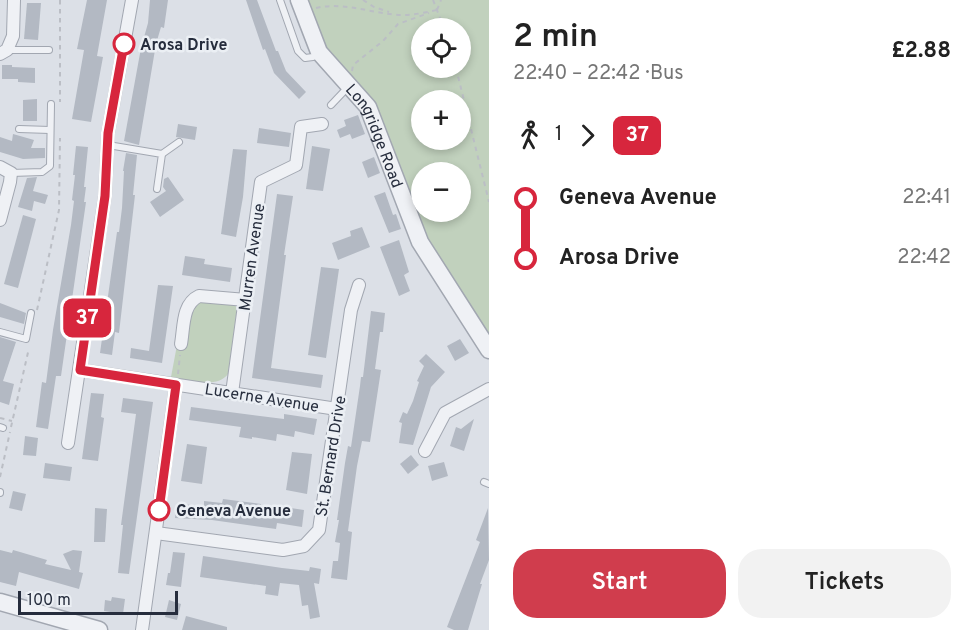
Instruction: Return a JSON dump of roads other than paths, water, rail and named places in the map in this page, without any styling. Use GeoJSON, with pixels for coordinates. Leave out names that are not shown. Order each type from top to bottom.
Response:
{"type":"FeatureCollection","features":[{"type":"Feature","properties":{"kind":"street"},"geometry":{"type":"LineString","coordinates":[[3,52],[13,36],[15,0]]}},
{"type":"Feature","properties":{"kind":"street"},"geometry":{"type":"LineString","coordinates":[[68,443],[105,196],[107,144],[132,0]]}},
{"type":"Feature","properties":{"kind":"street","name":"Longridge Road"},"geometry":{"type":"LineString","coordinates":[[301,5],[319,52],[351,79],[368,107],[420,242],[489,350]]}},
{"type":"Feature","properties":{"kind":"street","name":"Murren Avenue"},"geometry":{"type":"LineString","coordinates":[[232,393],[261,182],[296,165],[302,127],[322,124]]}},
{"type":"Feature","properties":{"kind":"street"},"geometry":{"type":"LineString","coordinates":[[0,220],[10,182],[5,170]]}},
{"type":"Feature","properties":{"kind":"street","name":"St. Bernard Drive"},"geometry":{"type":"LineString","coordinates":[[156,533],[283,550],[304,546],[318,530],[351,310],[359,285]]}},
{"type":"Feature","properties":{"kind":"street"},"geometry":{"type":"LineString","coordinates":[[181,344],[187,307],[192,299],[199,296],[246,300]]}},
{"type":"Feature","properties":{"kind":"street","name":"Lucerne Avenue"},"geometry":{"type":"LineString","coordinates":[[80,370],[337,409]]}},
{"type":"Feature","properties":{"kind":"street"},"geometry":{"type":"LineString","coordinates":[[142,630],[176,385]]}},
{"type":"Feature","properties":{"kind":"street"},"geometry":{"type":"LineString","coordinates":[[425,451],[445,412],[489,389]]}},
{"type":"Feature","properties":{"kind":"street"},"geometry":{"type":"LineString","coordinates":[[0,602],[99,630]]}},
{"type":"Feature","properties":{"kind":"lane"},"geometry":{"type":"LineString","coordinates":[[280,0],[298,51],[305,58],[313,57],[319,52]]}},
{"type":"Feature","properties":{"kind":"lane"},"geometry":{"type":"LineString","coordinates":[[3,52],[49,50]]}},
{"type":"Feature","properties":{"kind":"lane"},"geometry":{"type":"LineString","coordinates":[[331,105],[351,79]]}},
{"type":"Feature","properties":{"kind":"lane"},"geometry":{"type":"LineString","coordinates":[[5,170],[42,172],[49,168],[51,162],[51,104]]}},
{"type":"Feature","properties":{"kind":"lane"},"geometry":{"type":"LineString","coordinates":[[19,129],[50,130]]}},
{"type":"Feature","properties":{"kind":"lane"},"geometry":{"type":"LineString","coordinates":[[107,144],[162,154],[179,142]]}},
{"type":"Feature","properties":{"kind":"lane"},"geometry":{"type":"LineString","coordinates":[[157,189],[162,154]]}},
{"type":"Feature","properties":{"kind":"lane"},"geometry":{"type":"LineString","coordinates":[[0,332],[27,340],[34,314]]}},
{"type":"Feature","properties":{"kind":"place","name":"Arosa Drive"},"geometry":{"type":"Point","coordinates":[124,44]}},
{"type":"Feature","properties":{"kind":"place","name":"Geneva Avenue"},"geometry":{"type":"Point","coordinates":[159,510]}}]}
